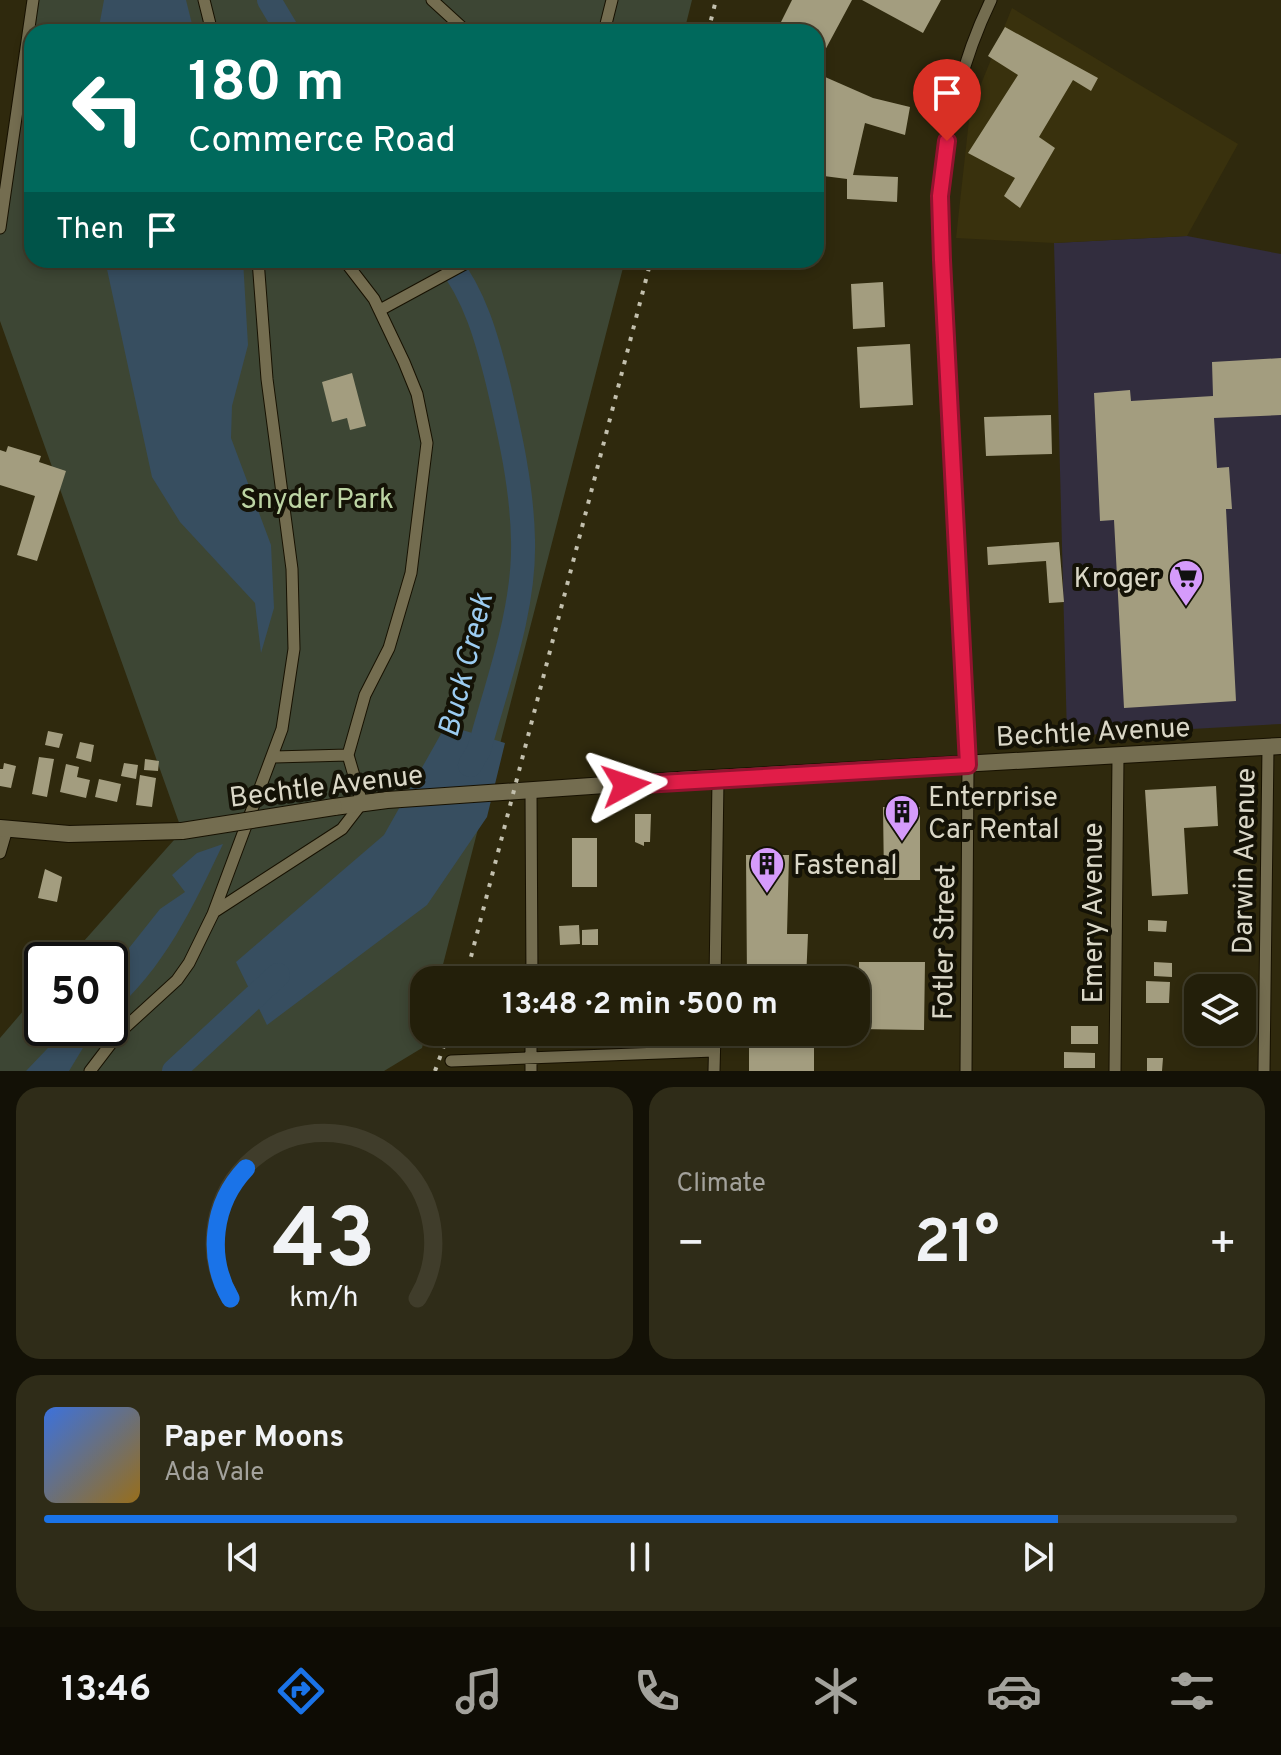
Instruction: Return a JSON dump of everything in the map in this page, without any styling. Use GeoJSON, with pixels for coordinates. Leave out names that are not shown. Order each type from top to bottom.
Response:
{"type":"FeatureCollection","features":[{"type":"Feature","properties":{"kind":"main road","name":"Bechtle Avenue"},"geometry":{"type":"LineString","coordinates":[[4,828],[69,834],[182,831],[387,800],[1275,747]]}},
{"type":"Feature","properties":{"kind":"street"},"geometry":{"type":"LineString","coordinates":[[30,24],[33,0]]}},
{"type":"Feature","properties":{"kind":"street"},"geometry":{"type":"LineString","coordinates":[[204,0],[210,24]]}},
{"type":"Feature","properties":{"kind":"street"},"geometry":{"type":"LineString","coordinates":[[432,0],[458,24]]}},
{"type":"Feature","properties":{"kind":"street"},"geometry":{"type":"LineString","coordinates":[[606,24],[612,0]]}},
{"type":"Feature","properties":{"kind":"street","name":"Fotler Street"},"geometry":{"type":"LineString","coordinates":[[966,1071],[968,765],[940,196],[948,133],[960,78],[991,0]]}},
{"type":"Feature","properties":{"kind":"street"},"geometry":{"type":"LineString","coordinates":[[0,228],[24,62]]}},
{"type":"Feature","properties":{"kind":"street"},"geometry":{"type":"LineString","coordinates":[[90,1071],[119,1033],[177,980],[213,914],[274,757],[291,678],[295,621],[286,509],[267,379],[259,268]]}},
{"type":"Feature","properties":{"kind":"street"},"geometry":{"type":"LineString","coordinates":[[213,914],[342,829],[362,803],[348,755],[365,695],[389,648],[411,573],[426,472],[427,443],[417,394],[380,310],[350,268]]}},
{"type":"Feature","properties":{"kind":"street"},"geometry":{"type":"LineString","coordinates":[[380,310],[457,268]]}},
{"type":"Feature","properties":{"kind":"street","name":"Darwin Avenue"},"geometry":{"type":"LineString","coordinates":[[1264,1071],[1275,747]]}},
{"type":"Feature","properties":{"kind":"street"},"geometry":{"type":"LineString","coordinates":[[274,757],[348,755]]}},
{"type":"Feature","properties":{"kind":"street","name":"Emery Avenue"},"geometry":{"type":"LineString","coordinates":[[1115,1071],[1118,756]]}},
{"type":"Feature","properties":{"kind":"street"},"geometry":{"type":"LineString","coordinates":[[715,966],[718,780]]}},
{"type":"Feature","properties":{"kind":"street"},"geometry":{"type":"LineString","coordinates":[[531,791],[532,966]]}},
{"type":"Feature","properties":{"kind":"street"},"geometry":{"type":"LineString","coordinates":[[0,853],[4,828]]}},
{"type":"Feature","properties":{"kind":"street"},"geometry":{"type":"LineString","coordinates":[[714,1046],[714,1071]]}},
{"type":"Feature","properties":{"kind":"street"},"geometry":{"type":"LineString","coordinates":[[451,1061],[531,1065],[714,1051]]}},
{"type":"Feature","properties":{"kind":"shaded area"},"geometry":{"type":"Polygon","coordinates":[[[1012,8],[1238,144],[1187,236],[1054,243],[956,238],[970,111],[1012,8]]]}},
{"type":"Feature","properties":{"kind":"shaded area"},"geometry":{"type":"Polygon","coordinates":[[[1187,236],[1281,254],[1281,724],[1067,736],[1054,243],[1187,236]]]}},
{"type":"Feature","properties":{"kind":"green space","name":"Snyder Park"},"geometry":{"type":"Polygon","coordinates":[[[35,0],[692,0],[686,24],[31,24],[35,0]]]}},
{"type":"Feature","properties":{"kind":"green space","name":"Snyder Park"},"geometry":{"type":"Polygon","coordinates":[[[24,72],[24,268],[623,268],[443,966],[410,966],[410,1046],[422,1048],[384,1071],[0,1071],[0,1038],[24,1010],[24,1046],[128,1046],[128,942],[83,942],[182,831],[0,321],[0,230],[24,72]]]}},
{"type":"Feature","properties":{"kind":"water"},"geometry":{"type":"Polygon","coordinates":[[[104,0],[186,0],[192,24],[100,24],[104,0]]]}},
{"type":"Feature","properties":{"kind":"water"},"geometry":{"type":"Polygon","coordinates":[[[107,268],[243,268],[248,345],[232,406],[231,438],[271,545],[274,608],[261,653],[255,603],[180,522],[152,477],[107,268]]]}},
{"type":"Feature","properties":{"kind":"water"},"geometry":{"type":"Polygon","coordinates":[[[446,725],[505,743],[487,817],[427,905],[267,1025],[236,962],[384,835],[446,725]]]}},
{"type":"Feature","properties":{"kind":"water"},"geometry":{"type":"Polygon","coordinates":[[[223,844],[176,936],[128,998],[128,949],[160,909],[185,892],[172,875],[197,853],[223,844]]]}},
{"type":"Feature","properties":{"kind":"water"},"geometry":{"type":"Polygon","coordinates":[[[50,1046],[84,1046],[69,1071],[26,1071],[50,1046]]]}},
{"type":"Feature","properties":{"kind":"building"},"geometry":{"type":"Polygon","coordinates":[[[792,0],[852,0],[824,52],[824,24],[780,24],[792,0]]]}},
{"type":"Feature","properties":{"kind":"building"},"geometry":{"type":"Polygon","coordinates":[[[862,0],[941,0],[923,33],[862,0]]]}},
{"type":"Feature","properties":{"kind":"building"},"geometry":{"type":"Polygon","coordinates":[[[1005,27],[1098,78],[1091,91],[1073,80],[1039,137],[1055,148],[1020,208],[1004,196],[1015,178],[968,153],[1018,75],[988,56],[1005,27]]]}},
{"type":"Feature","properties":{"kind":"building"},"geometry":{"type":"Polygon","coordinates":[[[824,77],[873,98],[910,107],[905,135],[865,123],[853,175],[898,177],[897,202],[847,199],[847,179],[824,176],[824,77]]]}},
{"type":"Feature","properties":{"kind":"building"},"geometry":{"type":"Polygon","coordinates":[[[883,282],[885,327],[853,329],[851,284],[883,282]]]}},
{"type":"Feature","properties":{"kind":"building"},"geometry":{"type":"Polygon","coordinates":[[[910,344],[913,405],[860,408],[857,347],[910,344]]]}},
{"type":"Feature","properties":{"kind":"building"},"geometry":{"type":"Polygon","coordinates":[[[1281,358],[1281,415],[1214,418],[1217,468],[1229,467],[1232,509],[1226,509],[1236,701],[1124,708],[1114,520],[1100,521],[1094,393],[1130,390],[1131,401],[1213,396],[1212,362],[1281,358]]]}},
{"type":"Feature","properties":{"kind":"building"},"geometry":{"type":"Polygon","coordinates":[[[352,373],[366,426],[350,430],[347,418],[332,422],[322,382],[352,373]]]}},
{"type":"Feature","properties":{"kind":"building"},"geometry":{"type":"Polygon","coordinates":[[[1051,415],[1052,454],[986,456],[984,417],[1051,415]]]}},
{"type":"Feature","properties":{"kind":"building"},"geometry":{"type":"Polygon","coordinates":[[[8,446],[41,456],[39,462],[66,471],[37,561],[17,555],[35,496],[0,485],[0,450],[6,452],[8,446]]]}},
{"type":"Feature","properties":{"kind":"building"},"geometry":{"type":"Polygon","coordinates":[[[1059,542],[1064,602],[1049,603],[1046,561],[988,565],[987,547],[1059,542]]]}},
{"type":"Feature","properties":{"kind":"building"},"geometry":{"type":"Polygon","coordinates":[[[48,731],[63,734],[59,748],[45,745],[48,731]]]}},
{"type":"Feature","properties":{"kind":"building"},"geometry":{"type":"Polygon","coordinates":[[[80,742],[94,745],[91,762],[76,758],[80,742]]]}},
{"type":"Feature","properties":{"kind":"building"},"geometry":{"type":"Polygon","coordinates":[[[39,757],[54,759],[47,797],[32,794],[39,757]]]}},
{"type":"Feature","properties":{"kind":"building"},"geometry":{"type":"Polygon","coordinates":[[[145,759],[159,761],[158,771],[144,770],[145,759]]]}},
{"type":"Feature","properties":{"kind":"building"},"geometry":{"type":"Polygon","coordinates":[[[4,763],[16,766],[11,788],[0,786],[0,769],[3,769],[4,763]]]}},
{"type":"Feature","properties":{"kind":"building"},"geometry":{"type":"Polygon","coordinates":[[[124,763],[138,765],[136,779],[121,776],[124,763]]]}},
{"type":"Feature","properties":{"kind":"building"},"geometry":{"type":"Polygon","coordinates":[[[66,764],[79,767],[77,777],[90,780],[86,798],[60,792],[66,764]]]}},
{"type":"Feature","properties":{"kind":"building"},"geometry":{"type":"Polygon","coordinates":[[[140,775],[156,778],[152,807],[136,805],[140,775]]]}},
{"type":"Feature","properties":{"kind":"building"},"geometry":{"type":"Polygon","coordinates":[[[99,779],[121,784],[117,802],[95,797],[99,779]]]}},
{"type":"Feature","properties":{"kind":"building"},"geometry":{"type":"Polygon","coordinates":[[[1216,786],[1218,826],[1184,828],[1188,894],[1152,896],[1145,790],[1216,786]]]}},
{"type":"Feature","properties":{"kind":"building","name":"Enterprise Car Rental"},"geometry":{"type":"Polygon","coordinates":[[[883,807],[920,807],[920,880],[884,880],[883,807]]]}},
{"type":"Feature","properties":{"kind":"building"},"geometry":{"type":"Polygon","coordinates":[[[635,814],[651,814],[650,842],[644,842],[644,846],[635,842],[635,814]]]}},
{"type":"Feature","properties":{"kind":"building"},"geometry":{"type":"Polygon","coordinates":[[[572,838],[597,838],[597,887],[572,887],[572,838]]]}},
{"type":"Feature","properties":{"kind":"building","name":"Fastenal"},"geometry":{"type":"Polygon","coordinates":[[[746,855],[789,855],[787,934],[808,934],[807,966],[747,966],[746,855]]]}},
{"type":"Feature","properties":{"kind":"building"},"geometry":{"type":"Polygon","coordinates":[[[45,869],[62,877],[57,902],[38,898],[45,869]]]}},
{"type":"Feature","properties":{"kind":"building"},"geometry":{"type":"Polygon","coordinates":[[[1148,920],[1167,921],[1166,932],[1148,931],[1148,920]]]}},
{"type":"Feature","properties":{"kind":"building"},"geometry":{"type":"Polygon","coordinates":[[[579,925],[580,944],[560,945],[559,926],[579,925]]]}},
{"type":"Feature","properties":{"kind":"building"},"geometry":{"type":"Polygon","coordinates":[[[598,929],[598,945],[582,945],[582,930],[598,929]]]}},
{"type":"Feature","properties":{"kind":"building"},"geometry":{"type":"Polygon","coordinates":[[[859,962],[925,962],[924,1030],[870,1029],[870,966],[859,966],[859,962]]]}},
{"type":"Feature","properties":{"kind":"building"},"geometry":{"type":"Polygon","coordinates":[[[1154,962],[1172,963],[1172,977],[1154,976],[1154,962]]]}},
{"type":"Feature","properties":{"kind":"building"},"geometry":{"type":"Polygon","coordinates":[[[1146,981],[1170,982],[1169,1003],[1146,1003],[1146,981]]]}},
{"type":"Feature","properties":{"kind":"building"},"geometry":{"type":"Polygon","coordinates":[[[1071,1026],[1098,1026],[1098,1044],[1071,1044],[1071,1026]]]}},
{"type":"Feature","properties":{"kind":"building"},"geometry":{"type":"Polygon","coordinates":[[[749,1046],[814,1046],[814,1071],[749,1071],[749,1046]]]}},
{"type":"Feature","properties":{"kind":"building"},"geometry":{"type":"Polygon","coordinates":[[[1064,1052],[1095,1053],[1095,1068],[1064,1068],[1064,1052]]]}},
{"type":"Feature","properties":{"kind":"building"},"geometry":{"type":"Polygon","coordinates":[[[1147,1058],[1163,1058],[1162,1071],[1147,1071],[1147,1058]]]}},
{"type":"Feature","properties":{"kind":"waterway","name":"Buck Creek"},"geometry":{"type":"LineString","coordinates":[[269,0],[283,24]]}},
{"type":"Feature","properties":{"kind":"waterway","name":"Buck Creek"},"geometry":{"type":"LineString","coordinates":[[453,268],[479,318],[498,383],[518,480],[523,540],[515,620],[479,750],[470,765]]}},
{"type":"Feature","properties":{"kind":"waterway","name":"Buck Creek"},"geometry":{"type":"LineString","coordinates":[[174,1071],[278,975]]}},
{"type":"Feature","properties":{"kind":"railway"},"geometry":{"type":"LineString","coordinates":[[710,24],[716,0]]}},
{"type":"Feature","properties":{"kind":"railway"},"geometry":{"type":"LineString","coordinates":[[469,966],[649,268]]}},
{"type":"Feature","properties":{"kind":"railway"},"geometry":{"type":"LineString","coordinates":[[435,1071],[444,1046]]}},
{"type":"Feature","properties":{"kind":"place","name":"Kroger"},"geometry":{"type":"Point","coordinates":[1186,608]}},
{"type":"Feature","properties":{"kind":"place","name":"Enterprise Car Rental"},"geometry":{"type":"Point","coordinates":[902,843]}},
{"type":"Feature","properties":{"kind":"place","name":"Fastenal"},"geometry":{"type":"Point","coordinates":[767,895]}},
{"type":"Feature","properties":{"kind":"route"},"geometry":{"type":"LineString","coordinates":[[626,785],[968,765],[942,260],[940,196],[947,141]]}}]}
